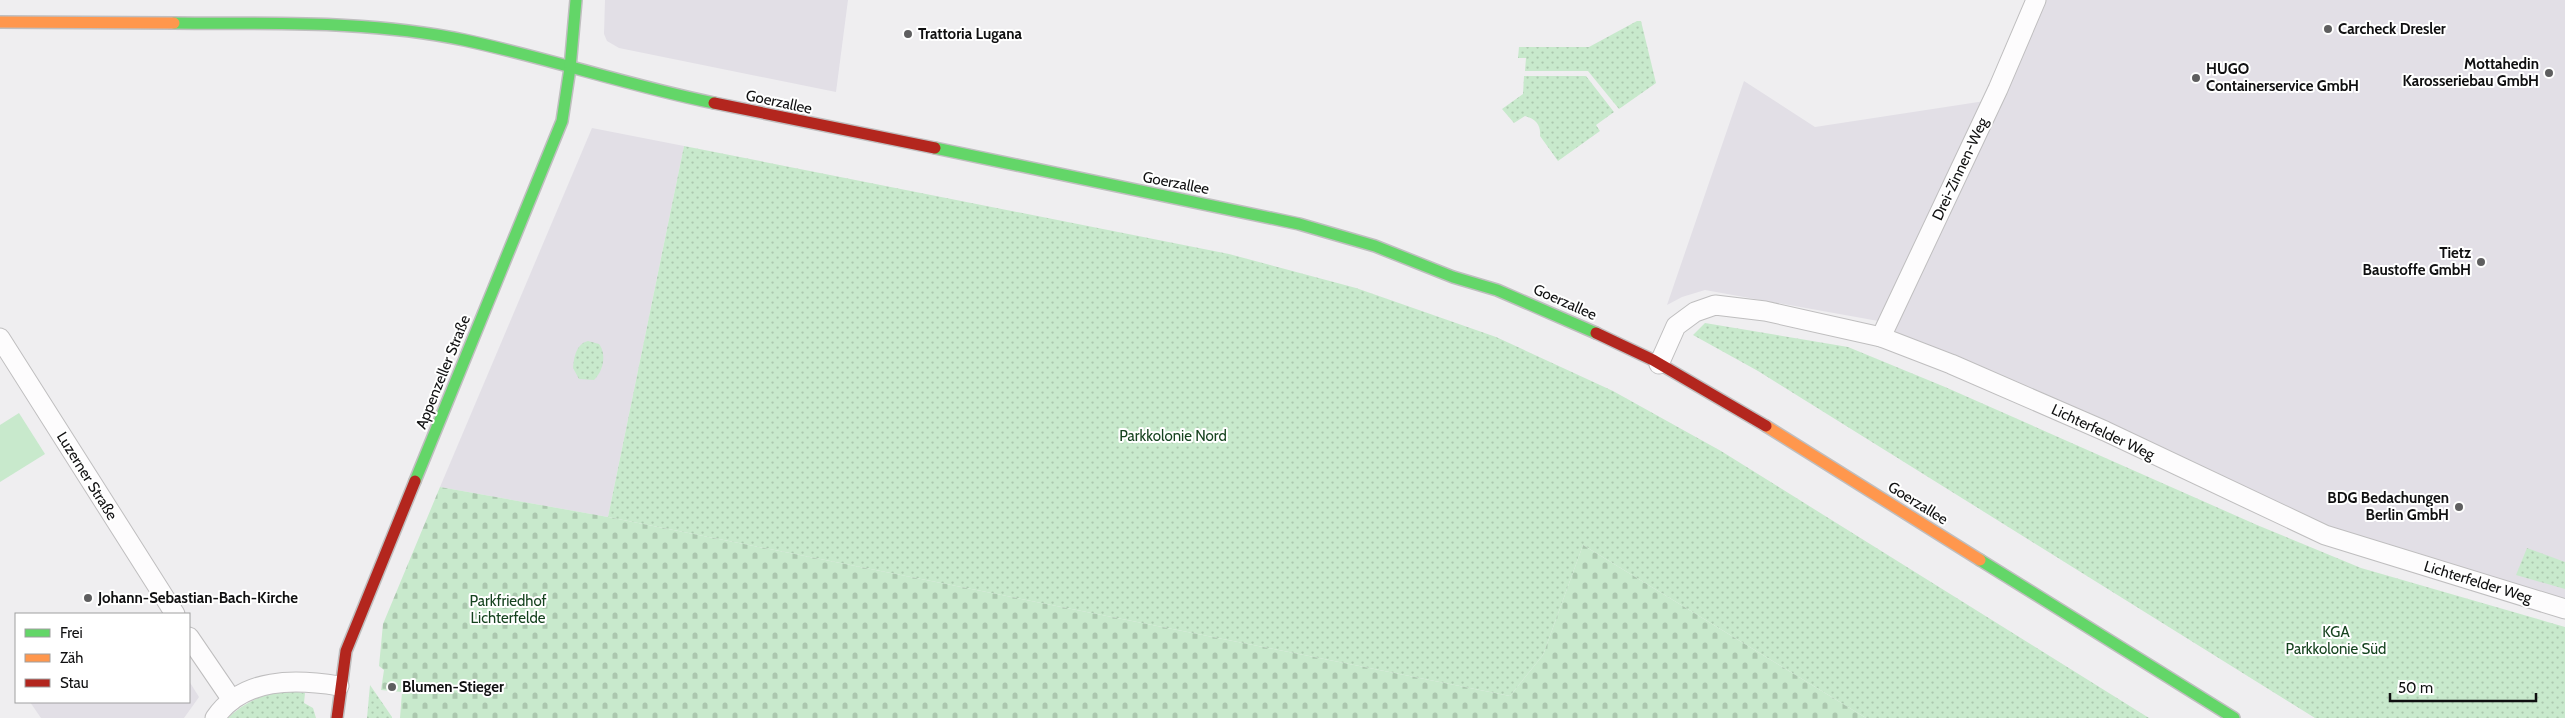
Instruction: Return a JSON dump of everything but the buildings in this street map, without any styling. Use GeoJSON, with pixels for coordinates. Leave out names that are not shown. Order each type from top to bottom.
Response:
{"type":"FeatureCollection","features":[{"type":"Feature","properties":{"kind":"main road","name":"Appenzeller Straße"},"geometry":{"type":"LineString","coordinates":[[336,718],[339,686],[346,651],[356,623],[550,156],[562,121],[570,68],[576,0]]}},
{"type":"Feature","properties":{"kind":"main road","name":"Goerzallee"},"geometry":{"type":"LineString","coordinates":[[0,22],[329,24],[399,30],[464,40],[722,105],[1299,224],[1383,249],[1453,277],[1503,292],[1585,327],[1659,364],[1750,416],[2234,718]]}},
{"type":"Feature","properties":{"kind":"street","name":"Drei-Zinnen-Weg"},"geometry":{"type":"LineString","coordinates":[[1881,337],[1998,89],[2036,0]]}},
{"type":"Feature","properties":{"kind":"street","name":"Lichterfelder Weg"},"geometry":{"type":"LineString","coordinates":[[1659,364],[1676,326],[1695,312],[1715,305],[1765,312],[1881,337],[1959,368],[2105,432],[2326,536],[2565,609]]}},
{"type":"Feature","properties":{"kind":"street","name":"Luzerner Straße"},"geometry":{"type":"LineString","coordinates":[[0,338],[173,613]]}},
{"type":"Feature","properties":{"kind":"street"},"geometry":{"type":"LineString","coordinates":[[190,638],[232,700]]}},
{"type":"Feature","properties":{"kind":"street"},"geometry":{"type":"LineString","coordinates":[[215,718],[232,700],[252,689],[275,682],[339,686]]}},
{"type":"Feature","properties":{"kind":"shaded area"},"geometry":{"type":"Polygon","coordinates":[[[605,0],[848,0],[836,92],[619,48],[607,41],[604,34],[605,0]]]}},
{"type":"Feature","properties":{"kind":"shaded area"},"geometry":{"type":"Polygon","coordinates":[[[2043,0],[2565,0],[2565,618],[2321,542],[2087,432],[1941,368],[1884,322],[1705,290],[1682,297],[1667,305],[1744,81],[1815,127],[1998,99],[2043,0]]]}},
{"type":"Feature","properties":{"kind":"shaded area"},"geometry":{"type":"Polygon","coordinates":[[[592,128],[684,146],[608,517],[440,487],[592,128]]]}},
{"type":"Feature","properties":{"kind":"shaded area"},"geometry":{"type":"Polygon","coordinates":[[[190,683],[199,697],[184,718],[41,718],[31,703],[190,703],[190,683]]]}},
{"type":"Feature","properties":{"kind":"green space"},"geometry":{"type":"Polygon","coordinates":[[[1637,21],[1641,21],[1656,83],[1619,109],[1588,71],[1525,71],[1526,58],[1518,58],[1519,47],[1589,47],[1637,21]]]}},
{"type":"Feature","properties":{"kind":"green space"},"geometry":{"type":"Polygon","coordinates":[[[1524,76],[1586,76],[1614,112],[1596,125],[1600,131],[1558,161],[1540,136],[1539,126],[1535,121],[1525,116],[1514,123],[1502,109],[1523,94],[1524,76]]]}},
{"type":"Feature","properties":{"kind":"green space","name":"Parkkolonie Nord"},"geometry":{"type":"Polygon","coordinates":[[[684,146],[1229,254],[1356,288],[1496,337],[1613,391],[1721,451],[2149,718],[1866,718],[1583,545],[1543,655],[1510,696],[608,517],[684,146]]]}},
{"type":"Feature","properties":{"kind":"green space","name":"KGA Parkkolonie Süd"},"geometry":{"type":"Polygon","coordinates":[[[1705,323],[1848,347],[1945,387],[2257,525],[2361,568],[2565,627],[2565,718],[2315,718],[1758,371],[1693,335],[1705,323]]]}},
{"type":"Feature","properties":{"kind":"green space"},"geometry":{"type":"Polygon","coordinates":[[[588,341],[599,344],[603,353],[602,368],[594,380],[579,379],[573,368],[578,348],[588,341]]]}},
{"type":"Feature","properties":{"kind":"green space"},"geometry":{"type":"Polygon","coordinates":[[[19,413],[45,454],[0,482],[0,425],[19,413]]]}},
{"type":"Feature","properties":{"kind":"green space","name":"Parkfriedhof Lichterfelde"},"geometry":{"type":"Polygon","coordinates":[[[440,487],[608,517],[1510,696],[1543,655],[1583,545],[1866,718],[400,718],[402,692],[381,690],[384,670],[379,666],[383,624],[440,487]]]}},
{"type":"Feature","properties":{"kind":"green space"},"geometry":{"type":"Polygon","coordinates":[[[2527,548],[2565,562],[2565,589],[2516,575],[2527,548]]]}},
{"type":"Feature","properties":{"kind":"green space"},"geometry":{"type":"Polygon","coordinates":[[[370,685],[392,717],[392,718],[367,718],[370,685]]]}},
{"type":"Feature","properties":{"kind":"green space"},"geometry":{"type":"Polygon","coordinates":[[[290,691],[305,693],[304,703],[313,708],[316,718],[228,718],[241,707],[256,699],[290,691]]]}},
{"type":"Feature","properties":{"kind":"traffic: fast"},"geometry":{"type":"LineString","coordinates":[[415,481],[562,121],[570,68],[576,0]]}},
{"type":"Feature","properties":{"kind":"traffic: fast"},"geometry":{"type":"LineString","coordinates":[[174,23],[320,24],[392,29],[428,34],[495,47],[651,89],[714,103]]}},
{"type":"Feature","properties":{"kind":"traffic: fast"},"geometry":{"type":"LineString","coordinates":[[935,148],[1299,224],[1375,246],[1453,277],[1497,290],[1596,333]]}},
{"type":"Feature","properties":{"kind":"traffic: fast"},"geometry":{"type":"LineString","coordinates":[[1980,560],[2234,718]]}},
{"type":"Feature","properties":{"kind":"traffic: slow"},"geometry":{"type":"LineString","coordinates":[[0,22],[174,23]]}},
{"type":"Feature","properties":{"kind":"traffic: slow"},"geometry":{"type":"LineString","coordinates":[[1766,426],[1980,560]]}},
{"type":"Feature","properties":{"kind":"traffic: jam"},"geometry":{"type":"LineString","coordinates":[[714,103],[935,148]]}},
{"type":"Feature","properties":{"kind":"traffic: jam"},"geometry":{"type":"LineString","coordinates":[[1596,333],[1653,360],[1766,426]]}},
{"type":"Feature","properties":{"kind":"traffic: jam"},"geometry":{"type":"LineString","coordinates":[[337,718],[346,651],[415,481]]}},
{"type":"Feature","properties":{"kind":"place","name":"Carcheck Dresler"},"geometry":{"type":"Point","coordinates":[2328,29]}},
{"type":"Feature","properties":{"kind":"place","name":"Trattoria Lugana"},"geometry":{"type":"Point","coordinates":[908,34]}},
{"type":"Feature","properties":{"kind":"place","name":"Mottahedin Karosseriebau GmbH"},"geometry":{"type":"Point","coordinates":[2549,73]}},
{"type":"Feature","properties":{"kind":"place","name":"HUGO Containerservice GmbH"},"geometry":{"type":"Point","coordinates":[2196,78]}},
{"type":"Feature","properties":{"kind":"place","name":"Tietz Baustoffe GmbH"},"geometry":{"type":"Point","coordinates":[2481,262]}},
{"type":"Feature","properties":{"kind":"place","name":"BDG Bedachungen Berlin GmbH"},"geometry":{"type":"Point","coordinates":[2459,507]}},
{"type":"Feature","properties":{"kind":"place","name":"Johann-Sebastian-Bach-Kirche"},"geometry":{"type":"Point","coordinates":[88,598]}},
{"type":"Feature","properties":{"kind":"place","name":"Blumen-Stieger"},"geometry":{"type":"Point","coordinates":[392,687]}}]}
